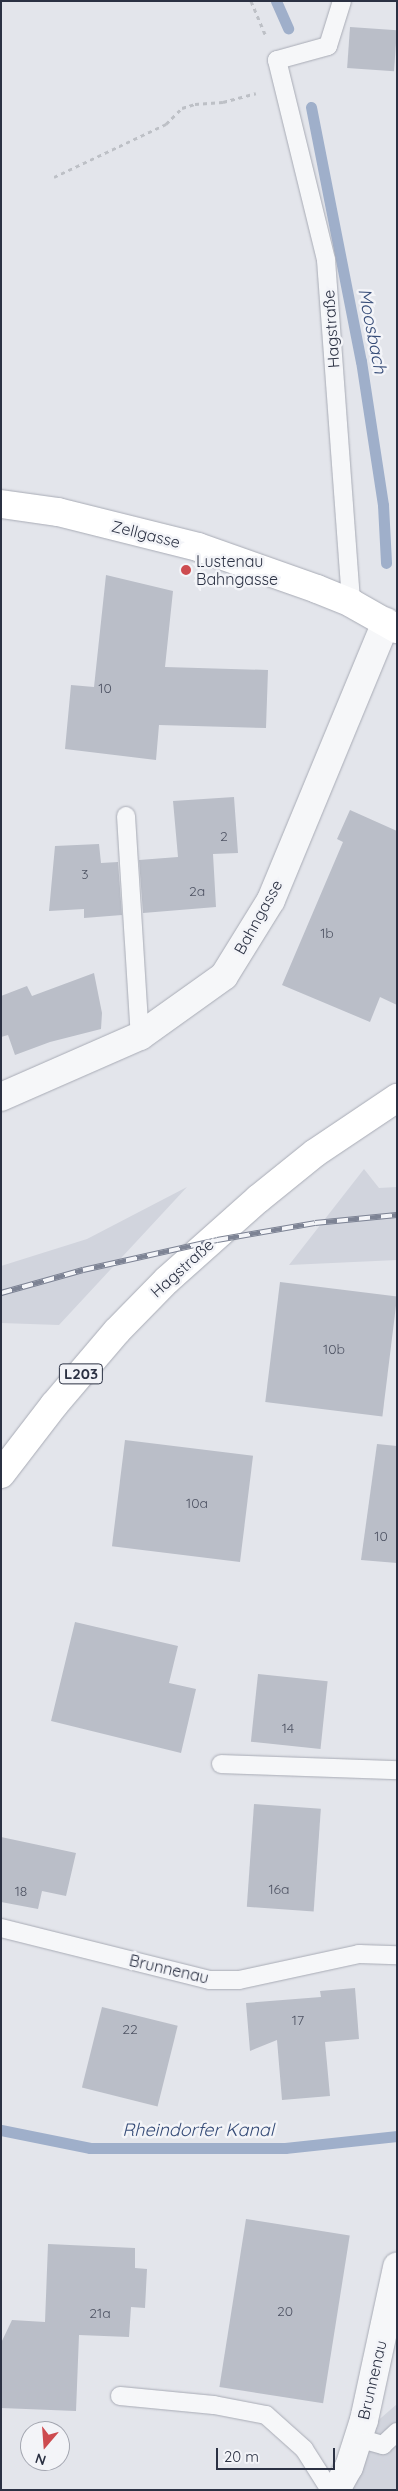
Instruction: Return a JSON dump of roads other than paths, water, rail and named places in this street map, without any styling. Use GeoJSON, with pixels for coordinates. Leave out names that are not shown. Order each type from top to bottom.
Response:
{"type":"FeatureCollection","features":[{"type":"Feature","properties":{"kind":"main road","name":"Zellgasse"},"geometry":{"type":"LineString","coordinates":[[1,504],[58,512],[198,548],[351,603],[391,625]]}},
{"type":"Feature","properties":{"kind":"main road","name":"Hagstraße"},"geometry":{"type":"LineString","coordinates":[[1,1474],[54,1405],[117,1331],[167,1280],[286,1176],[330,1143],[397,1098]]}},
{"type":"Feature","properties":{"kind":"street","name":"Bahngasse"},"geometry":{"type":"LineString","coordinates":[[1,1097],[140,1036],[224,976],[271,900],[391,625]]}},
{"type":"Feature","properties":{"kind":"street","name":"Brunnenau"},"geometry":{"type":"LineString","coordinates":[[336,2490],[349,2467],[358,2438],[397,2267]]}},
{"type":"Feature","properties":{"kind":"lane","name":"Hagstraße"},"geometry":{"type":"LineString","coordinates":[[342,1],[328,46],[277,60],[326,260],[351,603]]}},
{"type":"Feature","properties":{"kind":"lane"},"geometry":{"type":"LineString","coordinates":[[126,816],[140,1036]]}},
{"type":"Feature","properties":{"kind":"lane"},"geometry":{"type":"LineString","coordinates":[[221,1764],[397,1770]]}},
{"type":"Feature","properties":{"kind":"lane","name":"Brunnenau"},"geometry":{"type":"LineString","coordinates":[[1,1928],[210,1980],[239,1980],[359,1954],[397,1955]]}},
{"type":"Feature","properties":{"kind":"lane"},"geometry":{"type":"LineString","coordinates":[[120,2396],[214,2405],[266,2415],[304,2449],[330,2490]]}},
{"type":"Feature","properties":{"kind":"lane"},"geometry":{"type":"LineString","coordinates":[[358,2438],[383,2444],[397,2432]]}},
{"type":"Feature","properties":{"kind":"waterway","name":"Moosbach"},"geometry":{"type":"LineString","coordinates":[[276,1],[288,28]]}},
{"type":"Feature","properties":{"kind":"waterway","name":"Moosbach"},"geometry":{"type":"LineString","coordinates":[[311,107],[361,361],[383,505],[386,563]]}},
{"type":"Feature","properties":{"kind":"waterway","name":"Rheindorfer Kanal"},"geometry":{"type":"LineString","coordinates":[[1,2130],[90,2148],[285,2148],[397,2136]]}},
{"type":"Feature","properties":{"kind":"railway"},"geometry":{"type":"LineString","coordinates":[[1,1293],[83,1270],[217,1240],[315,1223],[397,1215]]}},
{"type":"Feature","properties":{"kind":"place","name":"Lustenau Bahngasse"},"geometry":{"type":"Point","coordinates":[186,570]}}]}
